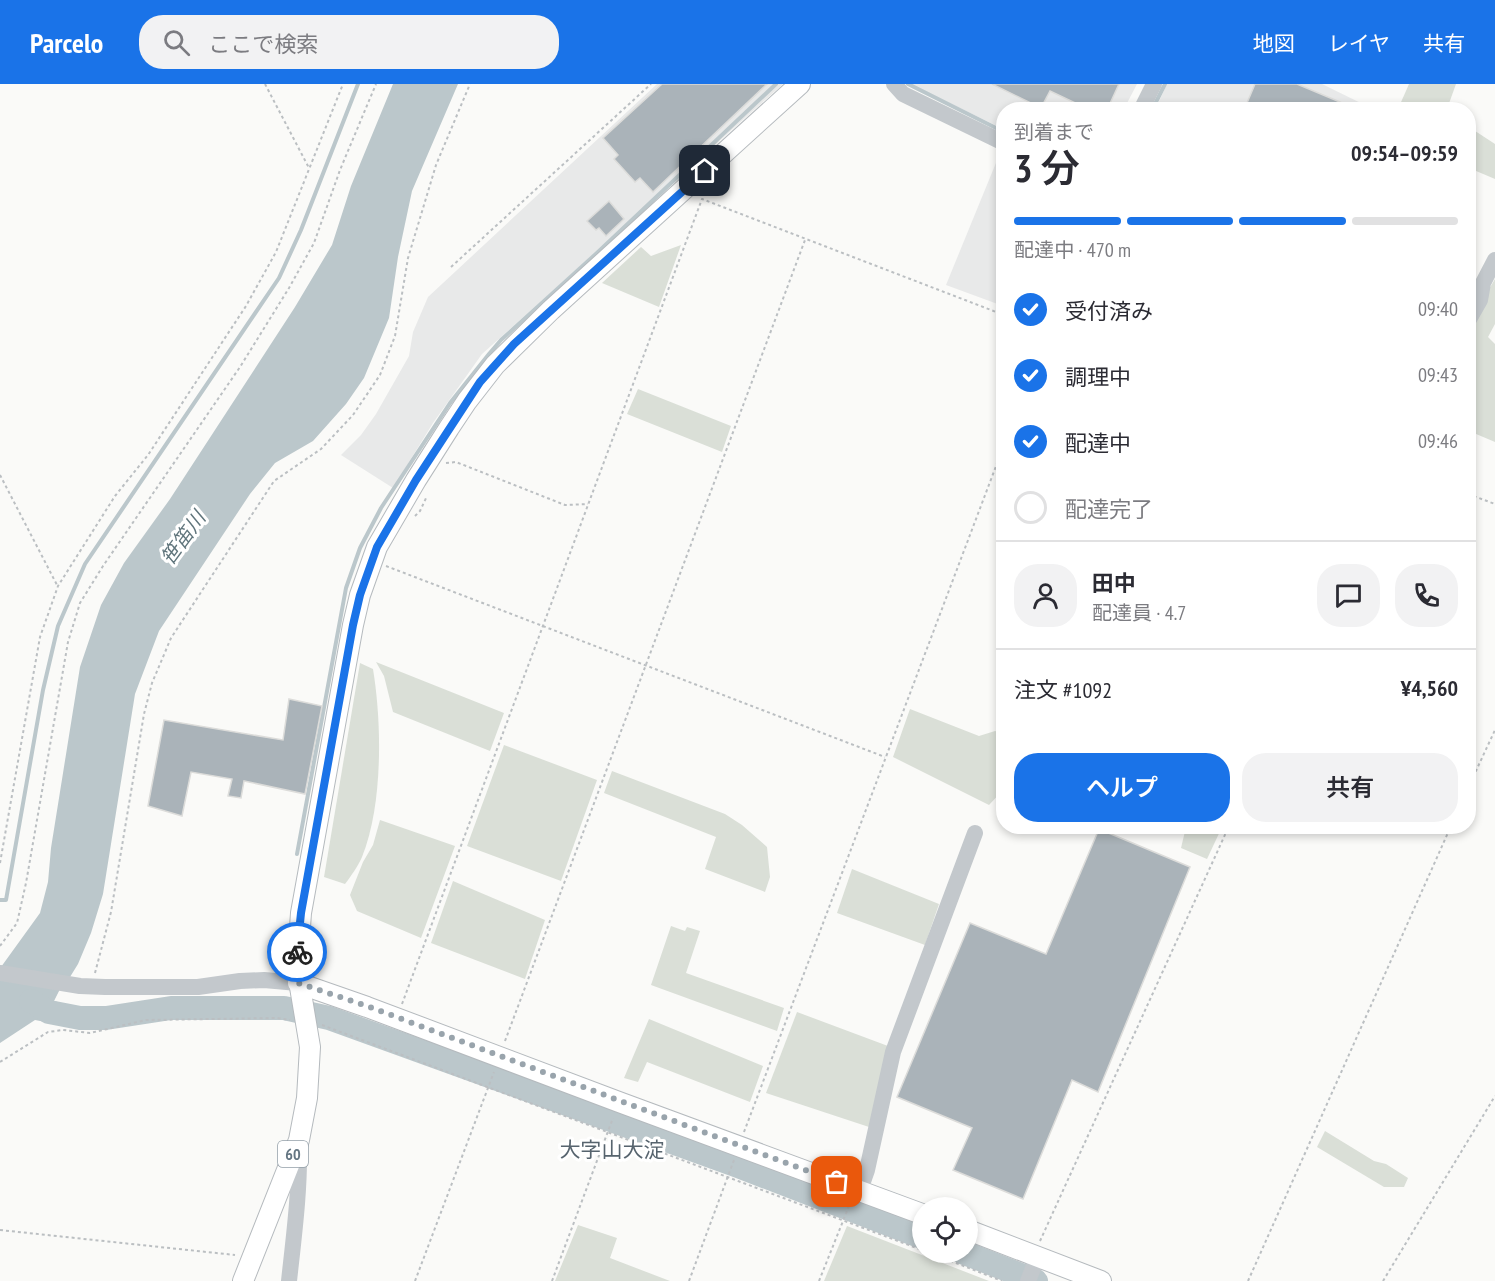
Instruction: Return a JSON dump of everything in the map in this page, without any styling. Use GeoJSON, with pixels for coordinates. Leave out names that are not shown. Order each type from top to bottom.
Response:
{"type":"FeatureCollection","features":[{"type":"Feature","properties":{"kind":"main road","name":"60"},"geometry":{"type":"LineString","coordinates":[[243,1281],[299,1140],[307,1098],[310,1047],[298,983],[297,953],[301,913],[353,625],[360,595],[377,547],[416,480],[467,401],[495,365],[544,317],[800,84]]}},
{"type":"Feature","properties":{"kind":"main road"},"geometry":{"type":"LineString","coordinates":[[298,983],[397,1018],[498,1061],[739,1147],[856,1195],[912,1211]]}},
{"type":"Feature","properties":{"kind":"main road"},"geometry":{"type":"LineString","coordinates":[[978,1235],[1034,1264],[1101,1281]]}},
{"type":"Feature","properties":{"kind":"street"},"geometry":{"type":"LineString","coordinates":[[894,84],[903,94],[996,139]]}},
{"type":"Feature","properties":{"kind":"street"},"geometry":{"type":"LineString","coordinates":[[1145,102],[1154,84]]}},
{"type":"Feature","properties":{"kind":"street"},"geometry":{"type":"LineString","coordinates":[[1476,307],[1480,300],[1476,284],[1495,260]]}},
{"type":"Feature","properties":{"kind":"street"},"geometry":{"type":"LineString","coordinates":[[856,1195],[867,1170],[893,1052],[975,833]]}},
{"type":"Feature","properties":{"kind":"street"},"geometry":{"type":"LineString","coordinates":[[0,973],[86,986],[138,988],[186,987],[264,980],[298,983]]}},
{"type":"Feature","properties":{"kind":"street"},"geometry":{"type":"LineString","coordinates":[[289,1281],[300,1175],[299,1140]]}},
{"type":"Feature","properties":{"kind":"path"},"geometry":{"type":"LineString","coordinates":[[265,84],[309,168]]}},
{"type":"Feature","properties":{"kind":"path"},"geometry":{"type":"LineString","coordinates":[[0,863],[40,637],[58,586],[115,496],[148,455],[246,306],[276,252],[344,84]]}},
{"type":"Feature","properties":{"kind":"path"},"geometry":{"type":"LineString","coordinates":[[0,946],[17,923],[68,642],[80,603],[240,367],[290,288],[314,243],[340,170],[376,84]]}},
{"type":"Feature","properties":{"kind":"path"},"geometry":{"type":"LineString","coordinates":[[86,986],[111,912],[144,714],[152,683],[167,647],[274,481],[321,448],[353,415],[380,375],[395,336],[408,258],[436,165],[470,84]]}},
{"type":"Feature","properties":{"kind":"path"},"geometry":{"type":"LineString","coordinates":[[451,267],[651,84]]}},
{"type":"Feature","properties":{"kind":"path"},"geometry":{"type":"LineString","coordinates":[[397,1018],[702,199],[996,312]]}},
{"type":"Feature","properties":{"kind":"path"},"geometry":{"type":"LineString","coordinates":[[415,1281],[805,240]]}},
{"type":"Feature","properties":{"kind":"path"},"geometry":{"type":"LineString","coordinates":[[443,466],[450,461],[456,462],[566,505],[588,504]]}},
{"type":"Feature","properties":{"kind":"path"},"geometry":{"type":"LineString","coordinates":[[739,1147],[996,466]]}},
{"type":"Feature","properties":{"kind":"path"},"geometry":{"type":"LineString","coordinates":[[0,475],[58,586]]}},
{"type":"Feature","properties":{"kind":"path"},"geometry":{"type":"LineString","coordinates":[[409,522],[420,511],[430,490]]}},
{"type":"Feature","properties":{"kind":"path"},"geometry":{"type":"LineString","coordinates":[[1476,497],[1495,504]]}},
{"type":"Feature","properties":{"kind":"path"},"geometry":{"type":"LineString","coordinates":[[372,561],[885,757]]}},
{"type":"Feature","properties":{"kind":"path"},"geometry":{"type":"LineString","coordinates":[[1476,772],[1495,730]]}},
{"type":"Feature","properties":{"kind":"path"},"geometry":{"type":"LineString","coordinates":[[1034,1264],[1127,1047],[1225,834]]}},
{"type":"Feature","properties":{"kind":"path"},"geometry":{"type":"LineString","coordinates":[[1248,1281],[1447,834]]}},
{"type":"Feature","properties":{"kind":"path"},"geometry":{"type":"LineString","coordinates":[[0,1062],[48,1032],[63,1030],[90,1032],[146,1020],[306,1016],[323,1025],[912,1246]]}},
{"type":"Feature","properties":{"kind":"path"},"geometry":{"type":"LineString","coordinates":[[1383,1281],[1495,1096]]}},
{"type":"Feature","properties":{"kind":"path"},"geometry":{"type":"LineString","coordinates":[[552,1281],[615,1115]]}},
{"type":"Feature","properties":{"kind":"path"},"geometry":{"type":"LineString","coordinates":[[689,1281],[730,1172]]}},
{"type":"Feature","properties":{"kind":"path"},"geometry":{"type":"LineString","coordinates":[[819,1281],[845,1215],[856,1195]]}},
{"type":"Feature","properties":{"kind":"path"},"geometry":{"type":"LineString","coordinates":[[0,1230],[253,1257]]}},
{"type":"Feature","properties":{"kind":"path"},"geometry":{"type":"LineString","coordinates":[[956,1263],[1002,1281]]}},
{"type":"Feature","properties":{"kind":"shaded area"},"geometry":{"type":"Polygon","coordinates":[[[657,84],[783,84],[482,354],[433,423],[393,488],[341,455],[361,435],[376,414],[409,356],[413,332],[428,297],[657,84]]]}},
{"type":"Feature","properties":{"kind":"shaded area"},"geometry":{"type":"Polygon","coordinates":[[[911,84],[1137,84],[1128,102],[996,102],[996,126],[911,84]]]}},
{"type":"Feature","properties":{"kind":"shaded area"},"geometry":{"type":"Polygon","coordinates":[[[1167,84],[1322,84],[1359,102],[1159,102],[1167,84]]]}},
{"type":"Feature","properties":{"kind":"shaded area"},"geometry":{"type":"Polygon","coordinates":[[[1409,84],[1456,84],[1450,102],[1401,102],[1409,84]]]}},
{"type":"Feature","properties":{"kind":"shaded area"},"geometry":{"type":"Polygon","coordinates":[[[1476,132],[1495,144],[1495,179],[1476,171],[1476,132]]]}},
{"type":"Feature","properties":{"kind":"shaded area"},"geometry":{"type":"Polygon","coordinates":[[[996,163],[996,303],[946,285],[996,163]]]}},
{"type":"Feature","properties":{"kind":"shaded area"},"geometry":{"type":"Polygon","coordinates":[[[681,245],[659,307],[602,283],[641,247],[651,256],[681,245]]]}},
{"type":"Feature","properties":{"kind":"shaded area"},"geometry":{"type":"Polygon","coordinates":[[[1495,279],[1495,324],[1488,337],[1495,344],[1495,442],[1476,434],[1476,321],[1495,279]]]}},
{"type":"Feature","properties":{"kind":"shaded area"},"geometry":{"type":"Polygon","coordinates":[[[638,389],[731,426],[722,452],[627,414],[638,389]]]}},
{"type":"Feature","properties":{"kind":"shaded area"},"geometry":{"type":"Polygon","coordinates":[[[376,662],[504,713],[490,751],[393,712],[384,676],[376,662]]]}},
{"type":"Feature","properties":{"kind":"shaded area"},"geometry":{"type":"Polygon","coordinates":[[[360,663],[373,669],[378,714],[379,764],[369,836],[362,857],[345,884],[324,877],[360,663]]]}},
{"type":"Feature","properties":{"kind":"shaded area"},"geometry":{"type":"Polygon","coordinates":[[[910,709],[979,736],[996,731],[996,798],[989,805],[893,757],[910,709]]]}},
{"type":"Feature","properties":{"kind":"shaded area"},"geometry":{"type":"Polygon","coordinates":[[[504,745],[597,780],[561,881],[467,846],[504,745]]]}},
{"type":"Feature","properties":{"kind":"shaded area"},"geometry":{"type":"Polygon","coordinates":[[[612,771],[725,814],[742,825],[767,847],[770,877],[765,892],[705,869],[716,837],[604,793],[612,771]]]}},
{"type":"Feature","properties":{"kind":"shaded area"},"geometry":{"type":"Polygon","coordinates":[[[380,820],[455,846],[421,938],[357,911],[350,895],[363,862],[373,845],[380,820]]]}},
{"type":"Feature","properties":{"kind":"shaded area"},"geometry":{"type":"Polygon","coordinates":[[[1184,834],[1219,834],[1207,859],[1181,848],[1184,834]]]}},
{"type":"Feature","properties":{"kind":"shaded area"},"geometry":{"type":"Polygon","coordinates":[[[852,869],[939,904],[925,945],[837,913],[852,869]]]}},
{"type":"Feature","properties":{"kind":"shaded area"},"geometry":{"type":"Polygon","coordinates":[[[453,881],[545,920],[525,979],[431,943],[453,881]]]}},
{"type":"Feature","properties":{"kind":"shaded area"},"geometry":{"type":"Polygon","coordinates":[[[671,926],[685,931],[687,927],[700,931],[686,973],[784,1008],[777,1031],[651,985],[671,926]]]}},
{"type":"Feature","properties":{"kind":"shaded area"},"geometry":{"type":"Polygon","coordinates":[[[797,1012],[888,1046],[869,1127],[766,1093],[797,1012]]]}},
{"type":"Feature","properties":{"kind":"shaded area"},"geometry":{"type":"Polygon","coordinates":[[[649,1019],[763,1066],[750,1102],[647,1062],[638,1082],[624,1078],[649,1019]]]}},
{"type":"Feature","properties":{"kind":"shaded area"},"geometry":{"type":"Polygon","coordinates":[[[1325,1131],[1374,1161],[1386,1164],[1408,1178],[1404,1187],[1384,1187],[1317,1147],[1325,1131]]]}},
{"type":"Feature","properties":{"kind":"shaded area"},"geometry":{"type":"Polygon","coordinates":[[[578,1225],[617,1238],[610,1258],[670,1281],[555,1281],[578,1225]]]}},
{"type":"Feature","properties":{"kind":"shaded area"},"geometry":{"type":"Polygon","coordinates":[[[847,1226],[912,1251],[912,1263],[943,1263],[989,1281],[824,1281],[847,1226]]]}},
{"type":"Feature","properties":{"kind":"water","name":"笹笛川"},"geometry":{"type":"Polygon","coordinates":[[[393,84],[458,84],[412,191],[398,257],[389,318],[364,378],[346,404],[313,441],[275,463],[250,494],[159,631],[135,694],[103,894],[91,933],[70,977],[1,967],[40,913],[48,882],[51,848],[80,667],[101,605],[124,563],[170,499],[295,307],[332,245],[351,186],[393,84]]]}},
{"type":"Feature","properties":{"kind":"water"},"geometry":{"type":"Polygon","coordinates":[[[0,980],[60,989],[54,1001],[65,1004],[56,1024],[35,1020],[0,1043],[0,980]]]}},
{"type":"Feature","properties":{"kind":"building"},"geometry":{"type":"Polygon","coordinates":[[[662,84],[767,84],[653,192],[640,178],[635,182],[614,159],[618,155],[603,138],[662,84]]]}},
{"type":"Feature","properties":{"kind":"building"},"geometry":{"type":"Polygon","coordinates":[[[992,84],[1119,84],[1111,102],[1073,102],[1050,91],[1044,102],[1029,102],[992,84]]]}},
{"type":"Feature","properties":{"kind":"building"},"geometry":{"type":"Polygon","coordinates":[[[1255,84],[1297,84],[1340,102],[1247,102],[1255,84]]]}},
{"type":"Feature","properties":{"kind":"building"},"geometry":{"type":"Polygon","coordinates":[[[609,201],[624,219],[606,236],[599,228],[596,230],[587,221],[609,201]]]}},
{"type":"Feature","properties":{"kind":"building"},"geometry":{"type":"Polygon","coordinates":[[[289,699],[322,706],[305,794],[244,781],[241,798],[228,796],[232,779],[191,772],[182,816],[148,806],[164,720],[283,740],[289,699]]]}},
{"type":"Feature","properties":{"kind":"building"},"geometry":{"type":"Polygon","coordinates":[[[1097,834],[1111,834],[1190,867],[1098,1092],[1072,1080],[1023,1199],[953,1170],[972,1128],[897,1097],[970,923],[1046,954],[1097,834]]]}},
{"type":"Feature","properties":{"kind":"waterway"},"geometry":{"type":"LineString","coordinates":[[0,900],[6,900],[43,690],[58,626],[85,564],[279,278],[301,230],[358,84]]}},
{"type":"Feature","properties":{"kind":"waterway"},"geometry":{"type":"LineString","coordinates":[[297,854],[346,588],[360,548],[381,508],[450,403],[501,340],[776,84]]}},
{"type":"Feature","properties":{"kind":"waterway"},"geometry":{"type":"LineString","coordinates":[[908,84],[996,128]]}},
{"type":"Feature","properties":{"kind":"waterway"},"geometry":{"type":"LineString","coordinates":[[1156,102],[1165,84]]}},
{"type":"Feature","properties":{"kind":"waterway"},"geometry":{"type":"LineString","coordinates":[[31,1001],[49,1012],[80,1018],[106,1018],[171,1008],[284,1008],[329,1018],[738,1166],[912,1233]]}},
{"type":"Feature","properties":{"kind":"waterway"},"geometry":{"type":"LineString","coordinates":[[978,1258],[1036,1281]]}},
{"type":"Feature","properties":{"kind":"way so far"},"geometry":{"type":"LineString","coordinates":[[297,952],[298,983],[367,1006],[837,1182]]}},
{"type":"Feature","properties":{"kind":"district","name":"大字山大淀"},"geometry":{"type":"Point","coordinates":[612,1150]}},
{"type":"Feature","properties":{"kind":"route"},"geometry":{"type":"LineString","coordinates":[[297,952],[301,913],[353,625],[360,595],[377,547],[416,480],[480,382],[514,344],[705,171]]}}]}
